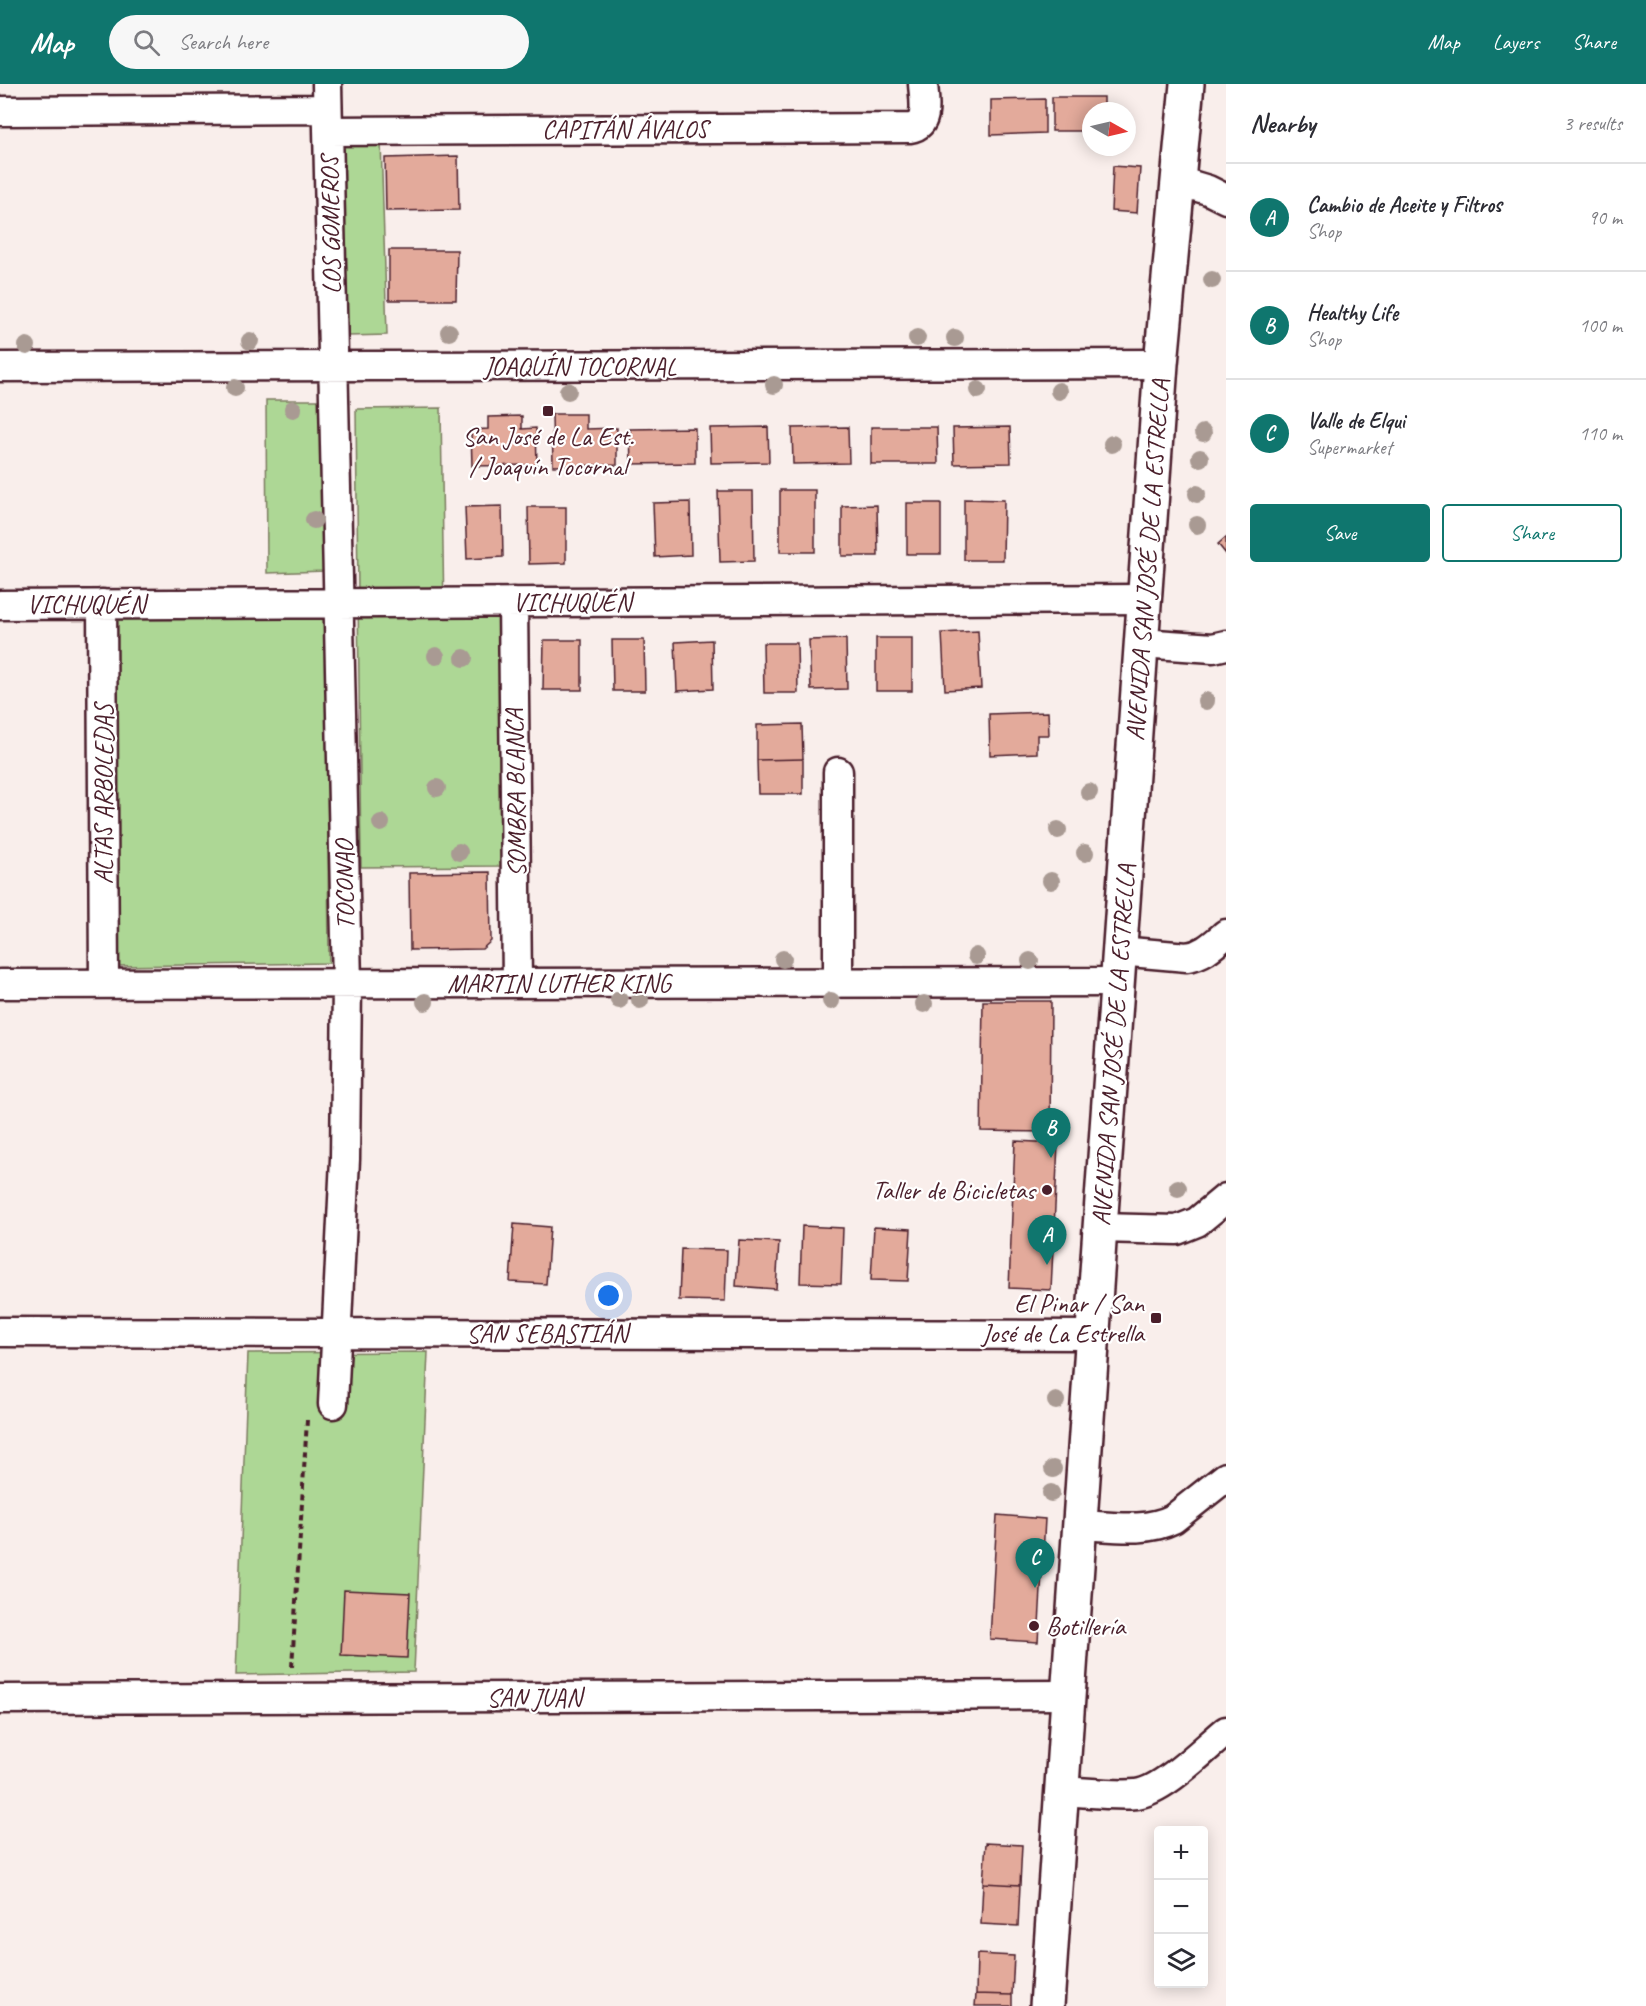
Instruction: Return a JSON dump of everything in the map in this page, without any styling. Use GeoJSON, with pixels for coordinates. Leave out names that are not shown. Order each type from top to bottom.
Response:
{"type":"FeatureCollection","features":[{"type":"Feature","properties":{"kind":"main road","name":"AVENIDA SAN JOSÉ DE LA ESTRELLA"},"geometry":{"type":"LineString","coordinates":[[1047,2006],[1161,364],[1187,84]]}},
{"type":"Feature","properties":{"kind":"street","name":"CAPITÁN ÁVALOS"},"geometry":{"type":"LineString","coordinates":[[0,111],[327,108],[910,128],[920,125],[924,119],[923,84]]}},
{"type":"Feature","properties":{"kind":"street","name":"LOS GOMEROS"},"geometry":{"type":"LineString","coordinates":[[327,108],[333,366]]}},
{"type":"Feature","properties":{"kind":"street"},"geometry":{"type":"LineString","coordinates":[[1178,181],[1208,190],[1226,200]]}},
{"type":"Feature","properties":{"kind":"street","name":"JOAQUÍN TOCORNAL"},"geometry":{"type":"LineString","coordinates":[[0,368],[1161,364]]}},
{"type":"Feature","properties":{"kind":"street","name":"TOCONAO"},"geometry":{"type":"LineString","coordinates":[[333,366],[347,984],[345,1159],[333,1404]]}},
{"type":"Feature","properties":{"kind":"street","name":"VICHUQUÉN"},"geometry":{"type":"LineString","coordinates":[[0,605],[1144,599]]}},
{"type":"Feature","properties":{"kind":"street","name":"SOMBRA BLANCA"},"geometry":{"type":"LineString","coordinates":[[513,602],[517,983]]}},
{"type":"Feature","properties":{"kind":"street","name":"ALTAS ARBOLEDAS"},"geometry":{"type":"LineString","coordinates":[[102,604],[104,984]]}},
{"type":"Feature","properties":{"kind":"street"},"geometry":{"type":"LineString","coordinates":[[1141,643],[1202,648],[1226,645]]}},
{"type":"Feature","properties":{"kind":"street"},"geometry":{"type":"LineString","coordinates":[[838,772],[838,983]]}},
{"type":"Feature","properties":{"kind":"street","name":"MARTIN LUTHER KING"},"geometry":{"type":"LineString","coordinates":[[0,984],[838,983],[1118,967],[1195,956],[1226,934]]}},
{"type":"Feature","properties":{"kind":"street"},"geometry":{"type":"LineString","coordinates":[[1100,1228],[1176,1230],[1197,1222],[1226,1198]]}},
{"type":"Feature","properties":{"kind":"street","name":"SAN SEBASTIÁN"},"geometry":{"type":"LineString","coordinates":[[0,1332],[1094,1335]]}},
{"type":"Feature","properties":{"kind":"street"},"geometry":{"type":"LineString","coordinates":[[1080,1525],[1145,1527],[1163,1524],[1173,1519],[1226,1477]]}},
{"type":"Feature","properties":{"kind":"street","name":"SAN JUAN"},"geometry":{"type":"LineString","coordinates":[[0,1699],[1069,1695]]}},
{"type":"Feature","properties":{"kind":"street"},"geometry":{"type":"LineString","coordinates":[[1062,1791],[1136,1794],[1148,1791],[1168,1779],[1226,1731]]}},
{"type":"Feature","properties":{"kind":"path"},"geometry":{"type":"LineString","coordinates":[[291,1698],[307,1415]]}},
{"type":"Feature","properties":{"kind":"green space"},"geometry":{"type":"Polygon","coordinates":[[[381,141],[387,335],[348,336],[341,143],[381,141]]]}},
{"type":"Feature","properties":{"kind":"green space"},"geometry":{"type":"Polygon","coordinates":[[[266,400],[321,400],[325,571],[267,573],[266,400]]]}},
{"type":"Feature","properties":{"kind":"green space"},"geometry":{"type":"Polygon","coordinates":[[[441,408],[444,617],[501,617],[503,866],[361,867],[356,409],[441,408]]]}},
{"type":"Feature","properties":{"kind":"green space"},"geometry":{"type":"Polygon","coordinates":[[[326,618],[329,963],[114,966],[109,619],[326,618]]]}},
{"type":"Feature","properties":{"kind":"green space"},"geometry":{"type":"Polygon","coordinates":[[[428,1352],[414,1672],[236,1675],[248,1353],[428,1352]]]}},
{"type":"Feature","properties":{"kind":"building"},"geometry":{"type":"Polygon","coordinates":[[[1052,97],[1104,97],[1104,102],[1082,102],[1082,131],[1052,131],[1052,97]]]}},
{"type":"Feature","properties":{"kind":"building"},"geometry":{"type":"Polygon","coordinates":[[[1045,99],[1045,133],[991,135],[991,100],[1045,99]]]}},
{"type":"Feature","properties":{"kind":"building"},"geometry":{"type":"Polygon","coordinates":[[[458,156],[459,210],[386,211],[385,158],[458,156]]]}},
{"type":"Feature","properties":{"kind":"building"},"geometry":{"type":"Polygon","coordinates":[[[1113,166],[1140,168],[1137,213],[1111,211],[1113,166]]]}},
{"type":"Feature","properties":{"kind":"building"},"geometry":{"type":"Polygon","coordinates":[[[389,250],[457,250],[456,300],[389,300],[389,250]]]}},
{"type":"Feature","properties":{"kind":"building"},"geometry":{"type":"Polygon","coordinates":[[[552,414],[586,414],[586,429],[617,428],[617,465],[553,466],[552,414]]]}},
{"type":"Feature","properties":{"kind":"building"},"geometry":{"type":"Polygon","coordinates":[[[522,416],[522,429],[536,428],[537,465],[472,466],[471,430],[488,429],[488,417],[522,416]]]}},
{"type":"Feature","properties":{"kind":"building"},"geometry":{"type":"Polygon","coordinates":[[[768,427],[769,462],[711,463],[710,428],[768,427]]]}},
{"type":"Feature","properties":{"kind":"building"},"geometry":{"type":"Polygon","coordinates":[[[848,427],[849,463],[793,464],[792,428],[848,427]]]}},
{"type":"Feature","properties":{"kind":"building"},"geometry":{"type":"Polygon","coordinates":[[[871,427],[937,427],[938,464],[871,464],[871,427]]]}},
{"type":"Feature","properties":{"kind":"building"},"geometry":{"type":"Polygon","coordinates":[[[1010,427],[1011,463],[954,464],[953,428],[1010,427]]]}},
{"type":"Feature","properties":{"kind":"building"},"geometry":{"type":"Polygon","coordinates":[[[695,428],[695,463],[631,464],[630,429],[695,428]]]}},
{"type":"Feature","properties":{"kind":"building"},"geometry":{"type":"Polygon","coordinates":[[[780,490],[815,490],[815,552],[780,552],[780,490]]]}},
{"type":"Feature","properties":{"kind":"building"},"geometry":{"type":"Polygon","coordinates":[[[718,491],[753,491],[754,561],[720,562],[718,491]]]}},
{"type":"Feature","properties":{"kind":"building"},"geometry":{"type":"Polygon","coordinates":[[[964,499],[1004,500],[1003,560],[964,560],[964,499]]]}},
{"type":"Feature","properties":{"kind":"building"},"geometry":{"type":"Polygon","coordinates":[[[690,502],[691,555],[655,557],[653,503],[690,502]]]}},
{"type":"Feature","properties":{"kind":"building"},"geometry":{"type":"Polygon","coordinates":[[[907,503],[941,503],[941,554],[907,554],[907,503]]]}},
{"type":"Feature","properties":{"kind":"building"},"geometry":{"type":"Polygon","coordinates":[[[877,505],[878,556],[842,556],[842,506],[877,505]]]}},
{"type":"Feature","properties":{"kind":"building"},"geometry":{"type":"Polygon","coordinates":[[[502,506],[503,557],[467,559],[465,507],[502,506]]]}},
{"type":"Feature","properties":{"kind":"building"},"geometry":{"type":"Polygon","coordinates":[[[528,507],[566,507],[566,563],[529,564],[528,507]]]}},
{"type":"Feature","properties":{"kind":"building"},"geometry":{"type":"Polygon","coordinates":[[[1226,537],[1226,554],[1218,544],[1226,537]]]}},
{"type":"Feature","properties":{"kind":"building"},"geometry":{"type":"Polygon","coordinates":[[[978,631],[981,688],[945,690],[942,633],[978,631]]]}},
{"type":"Feature","properties":{"kind":"building"},"geometry":{"type":"Polygon","coordinates":[[[876,638],[912,638],[912,691],[876,691],[876,638]]]}},
{"type":"Feature","properties":{"kind":"building"},"geometry":{"type":"Polygon","coordinates":[[[846,639],[847,689],[811,690],[809,640],[846,639]]]}},
{"type":"Feature","properties":{"kind":"building"},"geometry":{"type":"Polygon","coordinates":[[[544,640],[582,640],[582,690],[543,690],[544,640]]]}},
{"type":"Feature","properties":{"kind":"building"},"geometry":{"type":"Polygon","coordinates":[[[612,640],[644,640],[645,691],[613,691],[612,640]]]}},
{"type":"Feature","properties":{"kind":"building"},"geometry":{"type":"Polygon","coordinates":[[[712,640],[713,689],[677,691],[675,642],[712,640]]]}},
{"type":"Feature","properties":{"kind":"building"},"geometry":{"type":"Polygon","coordinates":[[[763,643],[797,643],[798,693],[764,693],[763,643]]]}},
{"type":"Feature","properties":{"kind":"building"},"geometry":{"type":"Polygon","coordinates":[[[1048,712],[1049,735],[1037,735],[1037,753],[990,755],[989,714],[1048,712]]]}},
{"type":"Feature","properties":{"kind":"building"},"geometry":{"type":"Polygon","coordinates":[[[802,724],[803,759],[757,760],[757,725],[802,724]]]}},
{"type":"Feature","properties":{"kind":"building"},"geometry":{"type":"Polygon","coordinates":[[[803,759],[803,794],[758,794],[757,760],[803,759]]]}},
{"type":"Feature","properties":{"kind":"building"},"geometry":{"type":"Polygon","coordinates":[[[490,872],[491,941],[482,949],[410,950],[409,873],[490,872]]]}},
{"type":"Feature","properties":{"kind":"building"},"geometry":{"type":"Polygon","coordinates":[[[983,1001],[1051,1001],[1050,1132],[981,1131],[983,1001]]]}},
{"type":"Feature","properties":{"kind":"building"},"geometry":{"type":"Polygon","coordinates":[[[1015,1141],[1058,1143],[1051,1290],[1009,1288],[1015,1141]]]}},
{"type":"Feature","properties":{"kind":"building"},"geometry":{"type":"Polygon","coordinates":[[[514,1224],[550,1227],[546,1284],[510,1282],[514,1224]]]}},
{"type":"Feature","properties":{"kind":"building"},"geometry":{"type":"Polygon","coordinates":[[[802,1226],[843,1228],[841,1284],[800,1283],[802,1226]]]}},
{"type":"Feature","properties":{"kind":"building"},"geometry":{"type":"Polygon","coordinates":[[[874,1227],[911,1229],[908,1281],[871,1280],[874,1227]]]}},
{"type":"Feature","properties":{"kind":"building"},"geometry":{"type":"Polygon","coordinates":[[[739,1240],[779,1242],[776,1289],[736,1286],[739,1240]]]}},
{"type":"Feature","properties":{"kind":"building"},"geometry":{"type":"Polygon","coordinates":[[[681,1249],[727,1250],[725,1301],[679,1300],[681,1249]]]}},
{"type":"Feature","properties":{"kind":"building"},"geometry":{"type":"Polygon","coordinates":[[[997,1515],[1045,1519],[1038,1642],[990,1639],[997,1515]]]}},
{"type":"Feature","properties":{"kind":"building"},"geometry":{"type":"Polygon","coordinates":[[[344,1590],[410,1593],[407,1658],[341,1655],[344,1590]]]}},
{"type":"Feature","properties":{"kind":"building"},"geometry":{"type":"Polygon","coordinates":[[[986,1843],[1022,1845],[1020,1885],[983,1883],[986,1843]]]}},
{"type":"Feature","properties":{"kind":"building"},"geometry":{"type":"Polygon","coordinates":[[[983,1883],[1020,1885],[1018,1926],[981,1924],[983,1883]]]}},
{"type":"Feature","properties":{"kind":"building"},"geometry":{"type":"Polygon","coordinates":[[[977,1954],[1014,1956],[1012,1995],[976,1994],[977,1954]]]}},
{"type":"Feature","properties":{"kind":"building"},"geometry":{"type":"Polygon","coordinates":[[[976,1994],[1012,1995],[1012,2006],[975,2006],[976,1994]]]}},
{"type":"Feature","properties":{"kind":"place","name":"San José de La Est. / Joaquín Tocornal"},"geometry":{"type":"Point","coordinates":[548,411]}},
{"type":"Feature","properties":{"kind":"place","name":"Healthy Life"},"geometry":{"type":"Point","coordinates":[1051,1158]}},
{"type":"Feature","properties":{"kind":"place","name":"Taller de Bicicletas"},"geometry":{"type":"Point","coordinates":[1047,1190]}},
{"type":"Feature","properties":{"kind":"place","name":"Cambio de Aceite y Filtros"},"geometry":{"type":"Point","coordinates":[1047,1265]}},
{"type":"Feature","properties":{"kind":"place","name":"El Pinar / San José de La Estrella"},"geometry":{"type":"Point","coordinates":[1156,1318]}},
{"type":"Feature","properties":{"kind":"place","name":"Valle de Elqui"},"geometry":{"type":"Point","coordinates":[1035,1588]}},
{"type":"Feature","properties":{"kind":"place","name":"Botillería"},"geometry":{"type":"Point","coordinates":[1034,1626]}}]}
